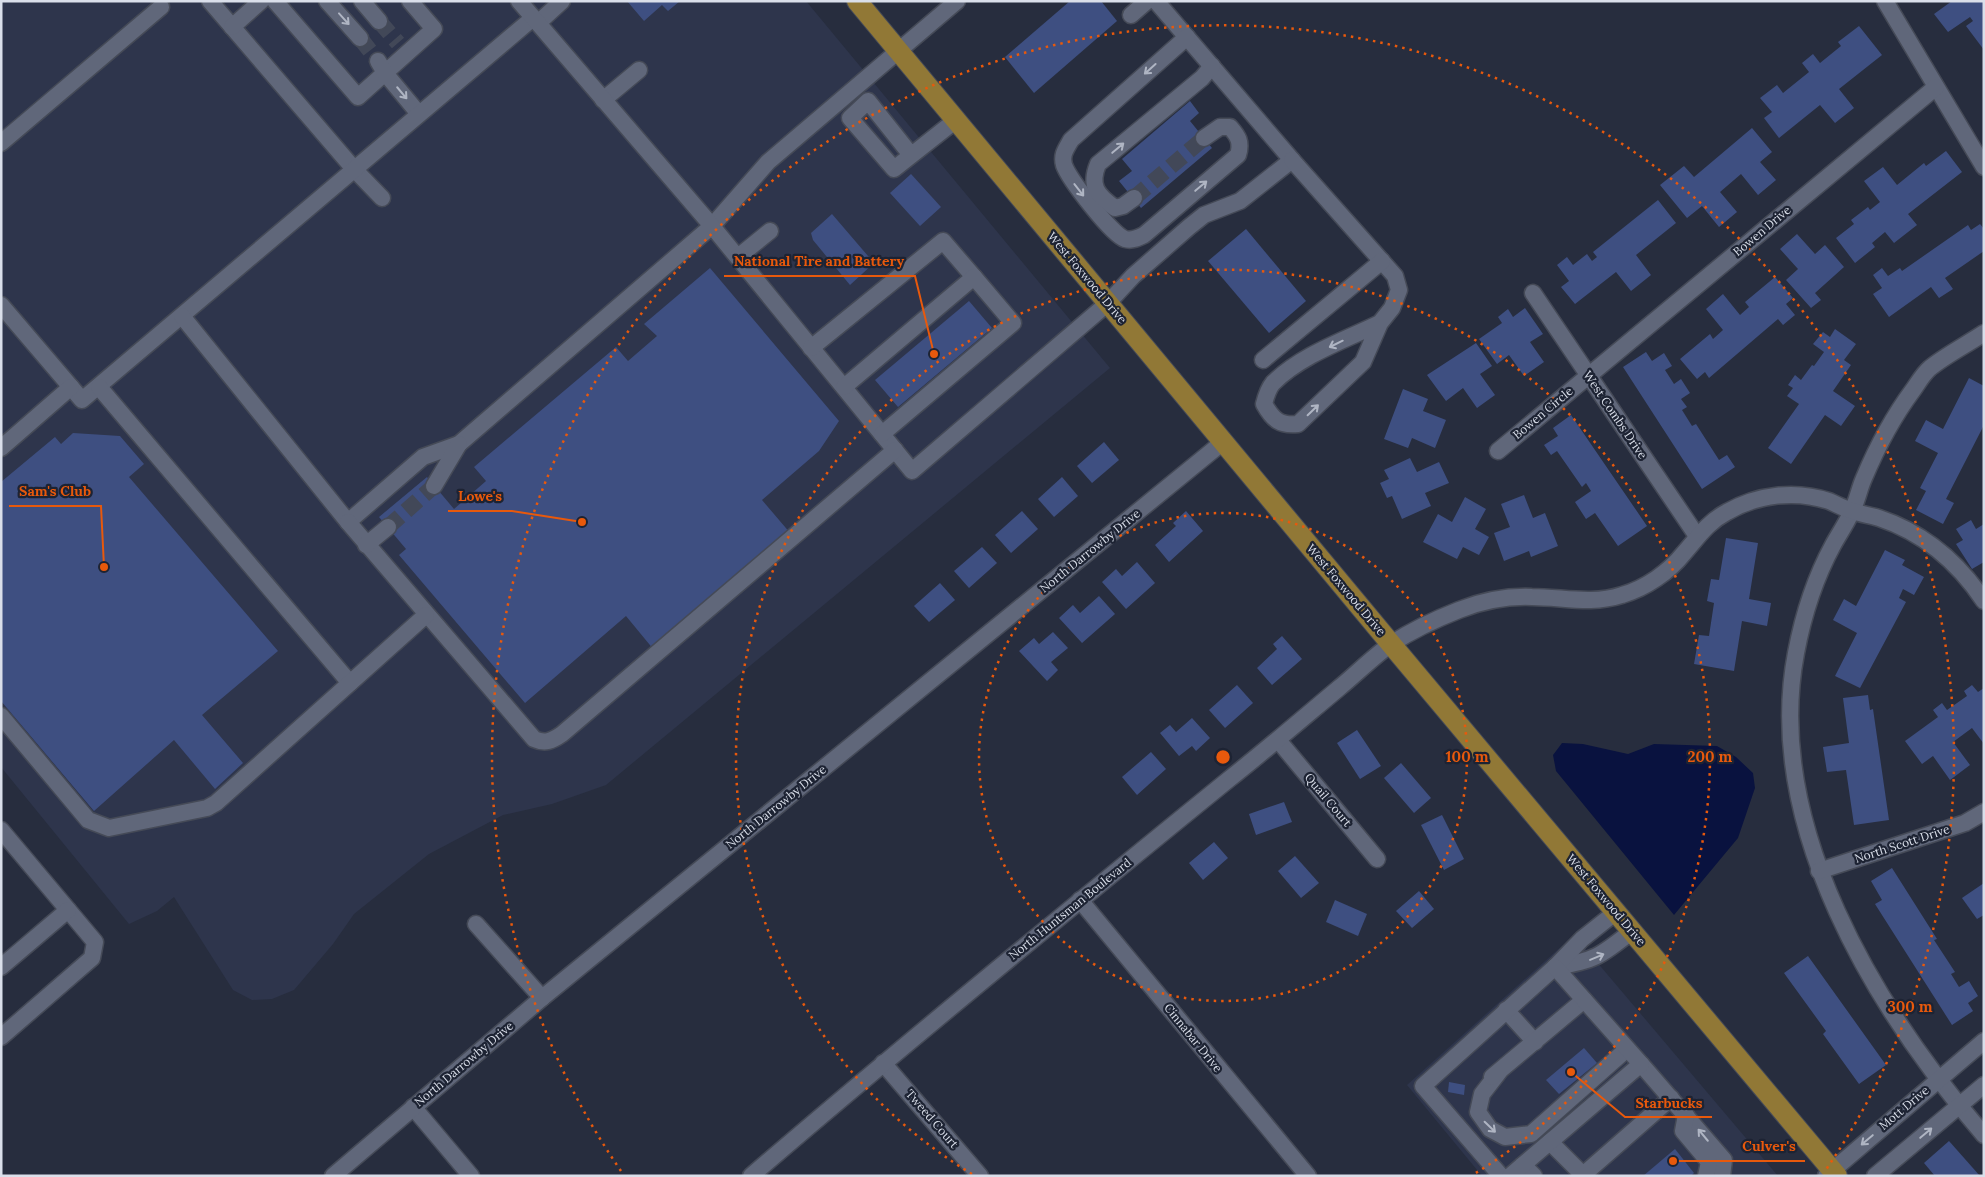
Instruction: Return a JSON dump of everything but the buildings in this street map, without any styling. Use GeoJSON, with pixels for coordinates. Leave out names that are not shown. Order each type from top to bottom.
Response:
{"type":"FeatureCollection","features":[{"type":"Feature","properties":{"kind":"main road","name":"West Foxwood Drive"},"geometry":{"type":"LineString","coordinates":[[857,1],[1632,931],[1832,1174]]}},
{"type":"Feature","properties":{"kind":"street"},"geometry":{"type":"LineString","coordinates":[[210,1],[354,169],[382,198]]}},
{"type":"Feature","properties":{"kind":"street"},"geometry":{"type":"LineString","coordinates":[[232,26],[261,1]]}},
{"type":"Feature","properties":{"kind":"street"},"geometry":{"type":"LineString","coordinates":[[275,1],[358,97],[382,67],[402,48],[434,29],[410,1]]}},
{"type":"Feature","properties":{"kind":"street"},"geometry":{"type":"LineString","coordinates":[[327,1],[360,38]]}},
{"type":"Feature","properties":{"kind":"street"},"geometry":{"type":"LineString","coordinates":[[362,1],[379,20]]}},
{"type":"Feature","properties":{"kind":"street"},"geometry":{"type":"LineString","coordinates":[[519,1],[712,226],[912,471],[1108,303],[1133,276],[1189,227],[1204,215],[1240,201],[1292,160]]}},
{"type":"Feature","properties":{"kind":"street"},"geometry":{"type":"LineString","coordinates":[[1,305],[82,400],[419,114],[562,1]]}},
{"type":"Feature","properties":{"kind":"street"},"geometry":{"type":"LineString","coordinates":[[434,486],[459,444],[712,226],[768,162],[958,1]]}},
{"type":"Feature","properties":{"kind":"street"},"geometry":{"type":"LineString","coordinates":[[1131,16],[1147,1]]}},
{"type":"Feature","properties":{"kind":"street"},"geometry":{"type":"LineString","coordinates":[[1156,1],[1292,160],[1395,276],[1399,290],[1392,308],[1380,323],[1363,362],[1298,424],[1287,426],[1275,421],[1264,404],[1266,394],[1273,384],[1296,366],[1380,323]]}},
{"type":"Feature","properties":{"kind":"street"},"geometry":{"type":"LineString","coordinates":[[1885,1],[1984,167]]}},
{"type":"Feature","properties":{"kind":"street"},"geometry":{"type":"LineString","coordinates":[[1,143],[161,7]]}},
{"type":"Feature","properties":{"kind":"street"},"geometry":{"type":"LineString","coordinates":[[1187,37],[1070,140],[1063,153],[1064,164],[1080,191],[1115,232],[1125,239],[1134,239],[1144,235],[1238,155],[1241,145],[1230,127],[1220,127],[1204,138]]}},
{"type":"Feature","properties":{"kind":"street"},"geometry":{"type":"LineString","coordinates":[[1134,198],[1123,206],[1115,208],[1105,200],[1094,187],[1093,175],[1098,164],[1202,78],[1212,66]]}},
{"type":"Feature","properties":{"kind":"street"},"geometry":{"type":"LineString","coordinates":[[382,67],[419,114]]}},
{"type":"Feature","properties":{"kind":"street"},"geometry":{"type":"LineString","coordinates":[[604,100],[640,70]]}},
{"type":"Feature","properties":{"kind":"street","name":"Bowen Drive"},"geometry":{"type":"LineString","coordinates":[[1588,376],[1936,87]]}},
{"type":"Feature","properties":{"kind":"street"},"geometry":{"type":"LineString","coordinates":[[911,155],[956,120]]}},
{"type":"Feature","properties":{"kind":"street"},"geometry":{"type":"LineString","coordinates":[[738,258],[770,230]]}},
{"type":"Feature","properties":{"kind":"street"},"geometry":{"type":"LineString","coordinates":[[811,348],[943,241],[1013,323],[882,434]]}},
{"type":"Feature","properties":{"kind":"street"},"geometry":{"type":"LineString","coordinates":[[1263,360],[1382,261]]}},
{"type":"Feature","properties":{"kind":"street"},"geometry":{"type":"LineString","coordinates":[[844,387],[974,277]]}},
{"type":"Feature","properties":{"kind":"street","name":"West Combs Drive"},"geometry":{"type":"LineString","coordinates":[[1534,293],[1697,536]]}},
{"type":"Feature","properties":{"kind":"street"},"geometry":{"type":"LineString","coordinates":[[182,316],[366,545],[534,740],[541,743],[552,741],[895,450]]}},
{"type":"Feature","properties":{"kind":"street"},"geometry":{"type":"LineString","coordinates":[[1984,333],[1928,369],[1903,404],[1881,441],[1863,480],[1852,511],[1832,546],[1805,616],[1796,655],[1791,695],[1790,729],[1798,801],[1819,871],[1870,973],[1910,1038],[1958,1105],[1984,1135]]}},
{"type":"Feature","properties":{"kind":"street","name":"Bowen Circle"},"geometry":{"type":"LineString","coordinates":[[1498,451],[1588,376]]}},
{"type":"Feature","properties":{"kind":"street"},"geometry":{"type":"LineString","coordinates":[[1,448],[71,387]]}},
{"type":"Feature","properties":{"kind":"street"},"geometry":{"type":"LineString","coordinates":[[99,387],[350,683]]}},
{"type":"Feature","properties":{"kind":"street","name":"North Darrowby Drive"},"geometry":{"type":"LineString","coordinates":[[333,1176],[542,998],[1223,442]]}},
{"type":"Feature","properties":{"kind":"street"},"geometry":{"type":"LineString","coordinates":[[348,522],[423,457],[459,444]]}},
{"type":"Feature","properties":{"kind":"street","name":"North Huntsman Boulevard"},"geometry":{"type":"LineString","coordinates":[[751,1176],[883,1063],[1278,740],[1391,644],[1457,611],[1484,602],[1534,597],[1591,601],[1623,595],[1647,584],[1668,570],[1683,555],[1697,536],[1724,513],[1743,503],[1764,497],[1788,494],[1830,501],[1852,511],[1878,518],[1906,529],[1929,542],[1952,561],[1972,583],[1984,601]]}},
{"type":"Feature","properties":{"kind":"street"},"geometry":{"type":"LineString","coordinates":[[366,545],[388,527]]}},
{"type":"Feature","properties":{"kind":"street"},"geometry":{"type":"LineString","coordinates":[[1,716],[88,820],[108,828],[207,808],[216,803],[426,615]]}},
{"type":"Feature","properties":{"kind":"street","name":"Quail Court"},"geometry":{"type":"LineString","coordinates":[[1278,740],[1377,859]]}},
{"type":"Feature","properties":{"kind":"street","name":"North Scott Drive"},"geometry":{"type":"LineString","coordinates":[[1819,871],[1965,823],[1984,812]]}},
{"type":"Feature","properties":{"kind":"street"},"geometry":{"type":"LineString","coordinates":[[1,830],[95,942],[92,958],[1,1037]]}},
{"type":"Feature","properties":{"kind":"street","name":"Cinnabar Drive"},"geometry":{"type":"LineString","coordinates":[[1080,900],[1308,1176]]}},
{"type":"Feature","properties":{"kind":"street"},"geometry":{"type":"LineString","coordinates":[[1,967],[68,910]]}},
{"type":"Feature","properties":{"kind":"street"},"geometry":{"type":"LineString","coordinates":[[1500,1176],[1423,1086],[1555,967],[1582,939],[1616,912]]}},
{"type":"Feature","properties":{"kind":"street"},"geometry":{"type":"LineString","coordinates":[[476,924],[542,998]]}},
{"type":"Feature","properties":{"kind":"street"},"geometry":{"type":"LineString","coordinates":[[1555,967],[1582,963],[1604,954],[1632,931]]}},
{"type":"Feature","properties":{"kind":"street"},"geometry":{"type":"LineString","coordinates":[[1555,967],[1724,1160],[1722,1176]]}},
{"type":"Feature","properties":{"kind":"street"},"geometry":{"type":"LineString","coordinates":[[1465,1134],[1470,1106],[1476,1089],[1499,1072],[1584,1000]]}},
{"type":"Feature","properties":{"kind":"street"},"geometry":{"type":"LineString","coordinates":[[1506,1010],[1535,1042]]}},
{"type":"Feature","properties":{"kind":"street","name":"Mott Drive"},"geometry":{"type":"LineString","coordinates":[[1832,1174],[1984,1041]]}},
{"type":"Feature","properties":{"kind":"street"},"geometry":{"type":"LineString","coordinates":[[1499,1072],[1482,1094],[1478,1112],[1490,1129],[1505,1137],[1531,1134],[1627,1049]]}},
{"type":"Feature","properties":{"kind":"street","name":"Tweed Court"},"geometry":{"type":"LineString","coordinates":[[883,1063],[980,1176]]}},
{"type":"Feature","properties":{"kind":"street"},"geometry":{"type":"LineString","coordinates":[[1510,1176],[1528,1170],[1550,1142],[1641,1064]]}},
{"type":"Feature","properties":{"kind":"street"},"geometry":{"type":"LineString","coordinates":[[1875,1176],[1984,1085]]}},
{"type":"Feature","properties":{"kind":"street"},"geometry":{"type":"LineString","coordinates":[[1550,1142],[1582,1175],[1671,1098]]}},
{"type":"Feature","properties":{"kind":"street"},"geometry":{"type":"LineString","coordinates":[[413,1107],[471,1176]]}},
{"type":"Feature","properties":{"kind":"street"},"geometry":{"type":"LineString","coordinates":[[1686,1115],[1683,1132],[1709,1162],[1706,1176]]}},
{"type":"Feature","properties":{"kind":"shaded area"},"geometry":{"type":"Polygon","coordinates":[[[1,1],[806,1],[1110,368],[606,785],[552,804],[503,815],[429,854],[354,914],[333,944],[294,990],[272,999],[252,1000],[233,990],[174,897],[157,911],[129,924],[1,767],[1,1]]]}},
{"type":"Feature","properties":{"kind":"shaded area"},"geometry":{"type":"Polygon","coordinates":[[[1562,743],[1583,744],[1628,754],[1654,744],[1717,746],[1736,757],[1753,773],[1755,788],[1738,838],[1674,915],[1556,771],[1553,755],[1562,743]]]}},
{"type":"Feature","properties":{"kind":"shaded area"},"geometry":{"type":"Polygon","coordinates":[[[1574,935],[1778,1176],[1482,1176],[1407,1085],[1574,935]]]}},
{"type":"Feature","properties":{"kind":"tunnel"},"geometry":{"type":"LineString","coordinates":[[379,21],[398,43]]}},
{"type":"Feature","properties":{"kind":"tunnel"},"geometry":{"type":"LineString","coordinates":[[360,38],[378,61]]}},
{"type":"Feature","properties":{"kind":"tunnel"},"geometry":{"type":"LineString","coordinates":[[1134,198],[1204,138]]}},
{"type":"Feature","properties":{"kind":"tunnel"},"geometry":{"type":"LineString","coordinates":[[388,527],[434,486]]}},
{"type":"Feature","properties":{"kind":"place","name":"National Tire and Battery"},"geometry":{"type":"Point","coordinates":[934,354]}},
{"type":"Feature","properties":{"kind":"place","name":"Lowe's"},"geometry":{"type":"Point","coordinates":[582,522]}},
{"type":"Feature","properties":{"kind":"place","name":"Sam's Club"},"geometry":{"type":"Point","coordinates":[104,567]}},
{"type":"Feature","properties":{"kind":"place","name":"Starbucks"},"geometry":{"type":"Point","coordinates":[1571,1072]}},
{"type":"Feature","properties":{"kind":"place","name":"Culver's"},"geometry":{"type":"Point","coordinates":[1673,1161]}}]}
